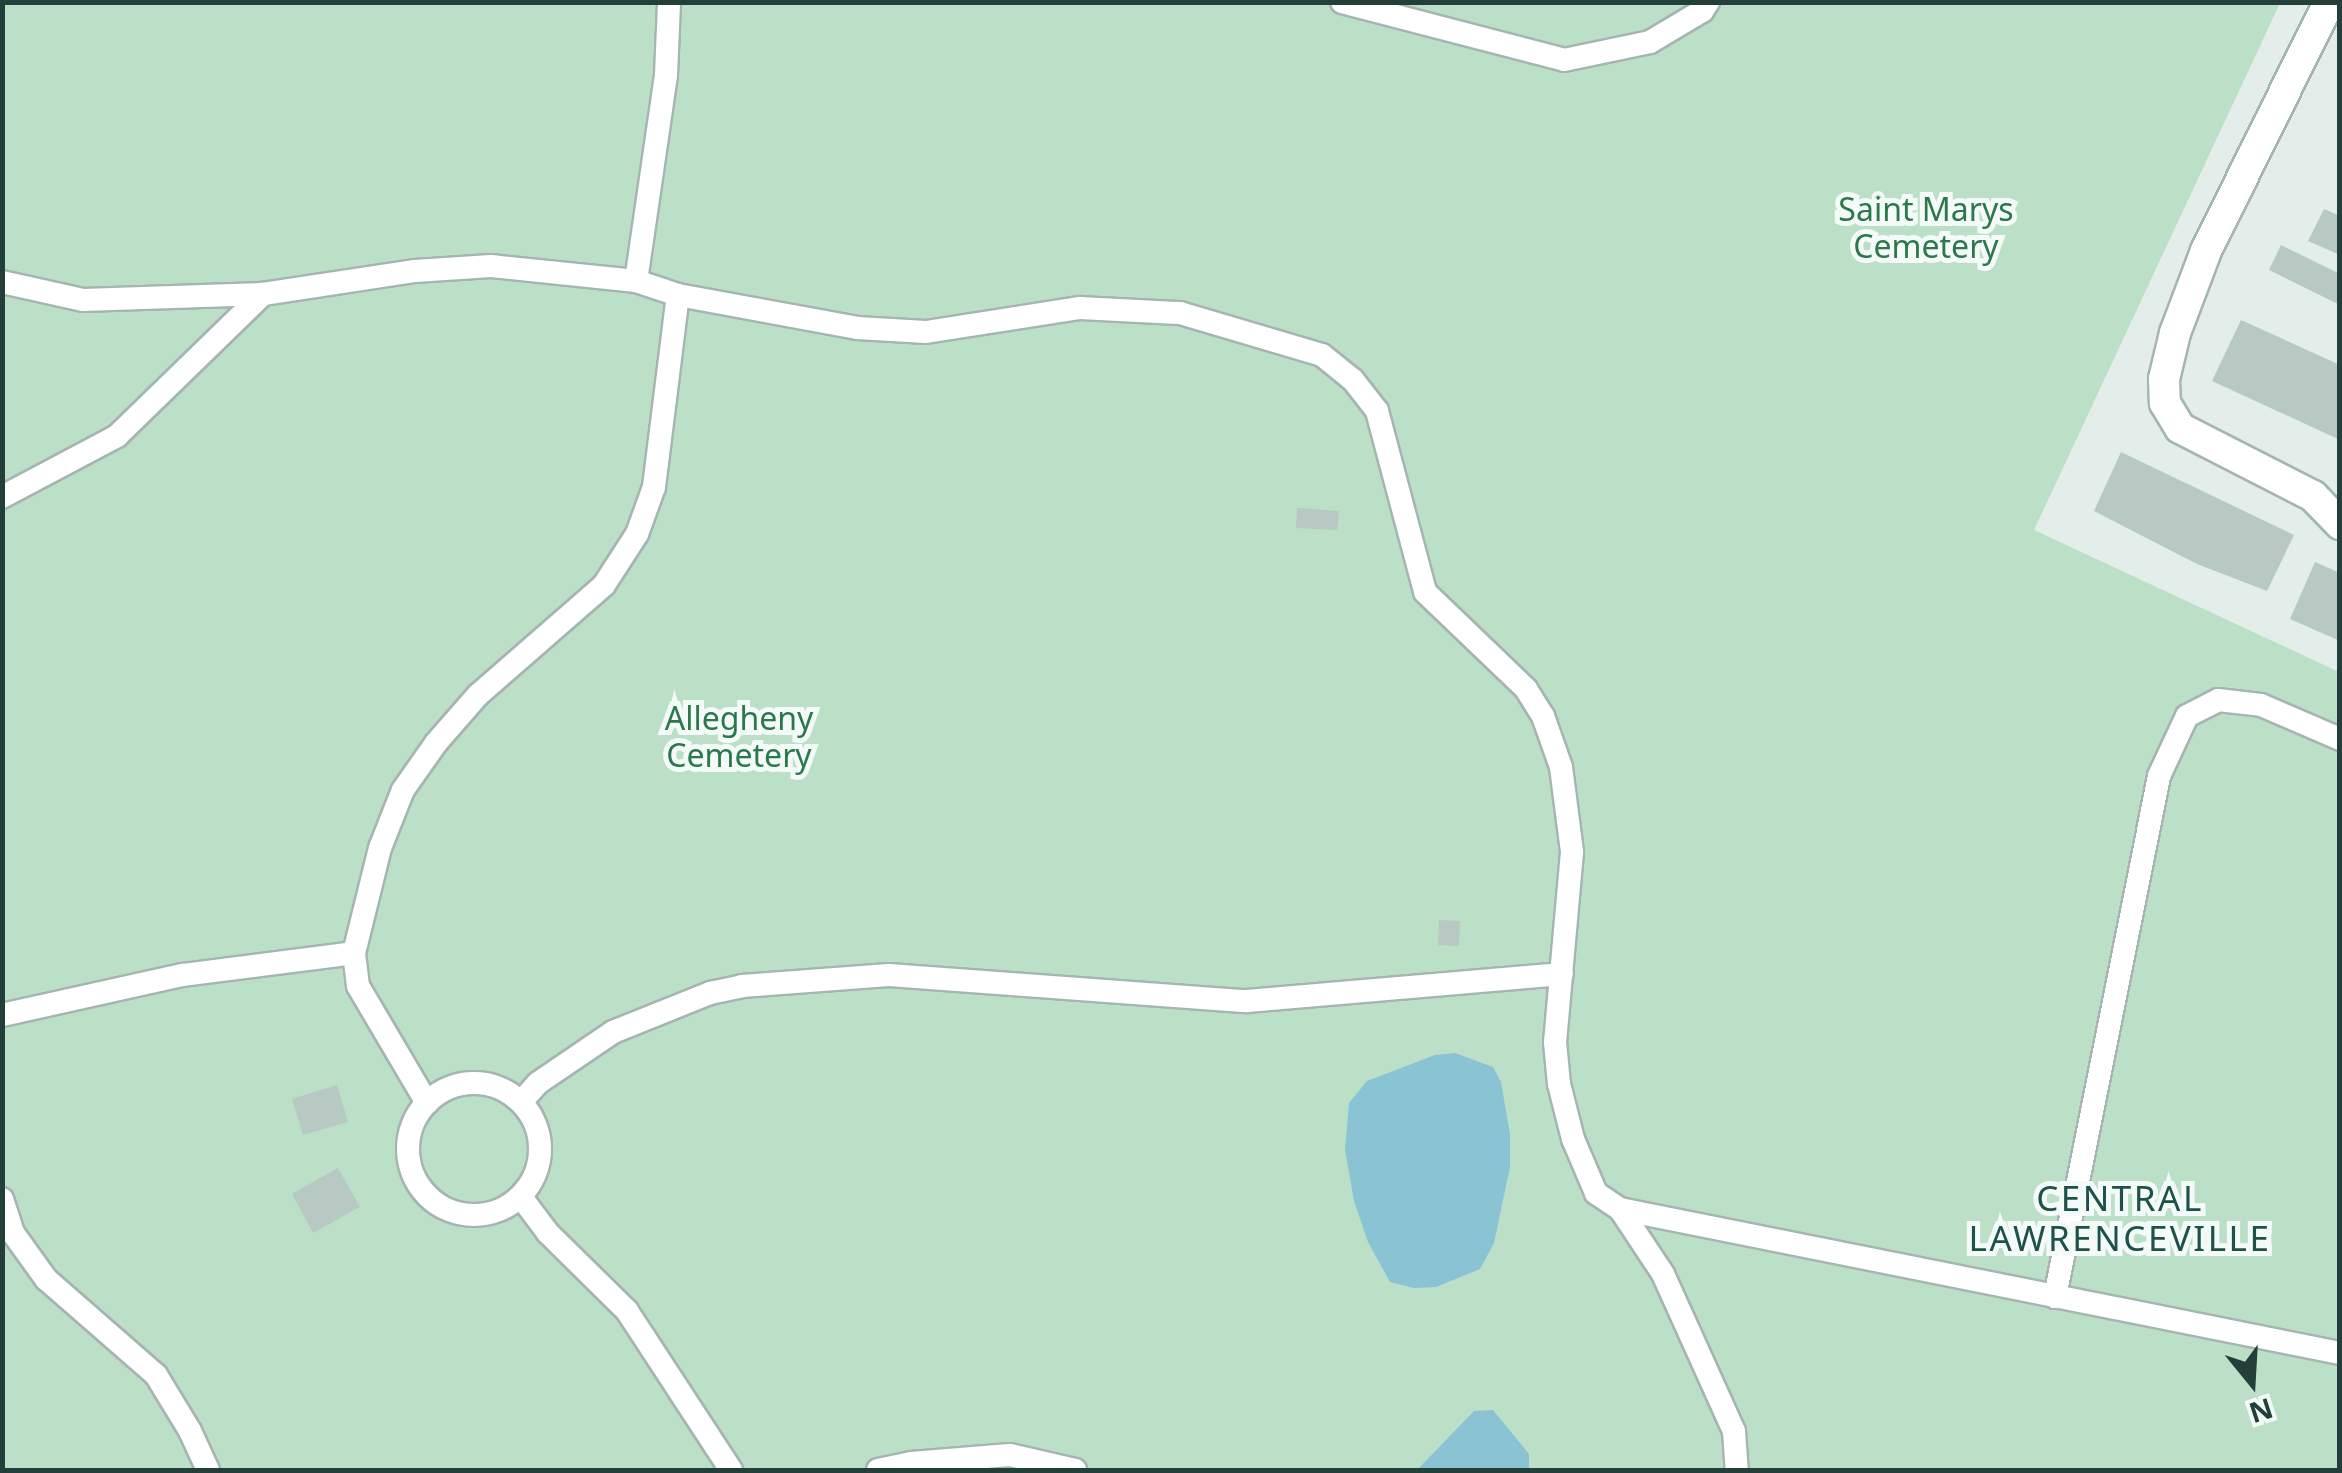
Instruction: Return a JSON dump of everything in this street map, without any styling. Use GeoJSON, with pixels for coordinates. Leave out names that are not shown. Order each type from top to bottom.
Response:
{"type":"FeatureCollection","features":[{"type":"Feature","properties":{"kind":"street"},"geometry":{"type":"LineString","coordinates":[[2329,2],[2206,251],[2175,333],[2164,380],[2166,402],[2180,428],[2313,496],[2340,524]]}},
{"type":"Feature","properties":{"kind":"lane"},"geometry":{"type":"LineString","coordinates":[[636,281],[666,75],[669,2]]}},
{"type":"Feature","properties":{"kind":"lane"},"geometry":{"type":"LineString","coordinates":[[1342,2],[1564,60],[1650,42],[1702,12],[1708,2]]}},
{"type":"Feature","properties":{"kind":"lane"},"geometry":{"type":"LineString","coordinates":[[2,282],[83,300],[263,294],[414,270],[490,266],[636,281],[678,295],[857,328],[926,332],[1080,308],[1180,313],[1322,355],[1353,380],[1378,411],[1425,592],[1490,650],[1526,689],[1542,716],[1561,767],[1572,852],[1555,1042],[1559,1084],[1584,1168],[1596,1193],[1620,1210],[1663,1274],[1734,1431],[1737,1470]]}},
{"type":"Feature","properties":{"kind":"lane"},"geometry":{"type":"LineString","coordinates":[[2,496],[117,436],[263,294]]}},
{"type":"Feature","properties":{"kind":"lane"},"geometry":{"type":"LineString","coordinates":[[427,1103],[358,986],[354,954],[380,848],[403,790],[436,743],[478,696],[604,584],[637,534],[654,487],[678,295]]}},
{"type":"Feature","properties":{"kind":"lane"},"geometry":{"type":"LineString","coordinates":[[2055,1297],[2159,776],[2187,716],[2218,700],[2261,705],[2340,739]]}},
{"type":"Feature","properties":{"kind":"lane"},"geometry":{"type":"LineString","coordinates":[[2,1015],[183,976],[354,954]]}},
{"type":"Feature","properties":{"kind":"lane"},"geometry":{"type":"LineString","coordinates":[[522,1102],[538,1082],[613,1032],[710,992],[742,986],[889,975],[1247,1001],[1562,974]]}},
{"type":"Feature","properties":{"kind":"lane"},"geometry":{"type":"LineString","coordinates":[[466,1084],[488,1085],[522,1102],[535,1122],[541,1154],[535,1178],[520,1197],[501,1210],[477,1216],[451,1212],[424,1192],[412,1172],[408,1145],[417,1116],[427,1103],[450,1088],[466,1084]]}},
{"type":"Feature","properties":{"kind":"lane"},"geometry":{"type":"LineString","coordinates":[[520,1197],[558,1243],[627,1311],[730,1470]]}},
{"type":"Feature","properties":{"kind":"lane"},"geometry":{"type":"LineString","coordinates":[[2,1199],[13,1233],[46,1279],[156,1375],[208,1470]]}},
{"type":"Feature","properties":{"kind":"lane"},"geometry":{"type":"LineString","coordinates":[[1620,1210],[2340,1352]]}},
{"type":"Feature","properties":{"kind":"lane"},"geometry":{"type":"LineString","coordinates":[[878,1470],[911,1463],[1010,1455],[1075,1470]]}},
{"type":"Feature","properties":{"kind":"green space","name":"Allegheny Cemetery"},"geometry":{"type":"Polygon","coordinates":[[[3,3],[2280,3],[2034,530],[2339,672],[2339,1470],[3,1470],[3,3]]]}},
{"type":"Feature","properties":{"kind":"water"},"geometry":{"type":"Polygon","coordinates":[[[1455,1053],[1493,1067],[1501,1082],[1510,1134],[1510,1167],[1494,1243],[1480,1269],[1436,1287],[1414,1288],[1390,1282],[1368,1242],[1354,1201],[1345,1150],[1349,1103],[1367,1081],[1435,1055],[1455,1053]]]}},
{"type":"Feature","properties":{"kind":"water"},"geometry":{"type":"Polygon","coordinates":[[[1493,1410],[1529,1454],[1529,1470],[1417,1470],[1474,1411],[1493,1410]]]}},
{"type":"Feature","properties":{"kind":"building"},"geometry":{"type":"Polygon","coordinates":[[[2324,209],[2340,216],[2340,255],[2308,241],[2324,209]]]}},
{"type":"Feature","properties":{"kind":"building"},"geometry":{"type":"Polygon","coordinates":[[[2281,245],[2340,274],[2340,305],[2269,270],[2281,245]]]}},
{"type":"Feature","properties":{"kind":"building"},"geometry":{"type":"Polygon","coordinates":[[[2241,320],[2340,365],[2340,440],[2212,381],[2241,320]]]}},
{"type":"Feature","properties":{"kind":"building"},"geometry":{"type":"Polygon","coordinates":[[[2121,452],[2294,535],[2267,591],[2197,564],[2094,511],[2121,452]]]}},
{"type":"Feature","properties":{"kind":"building"},"geometry":{"type":"Polygon","coordinates":[[[1297,508],[1339,511],[1337,530],[1296,528],[1297,508]]]}},
{"type":"Feature","properties":{"kind":"building"},"geometry":{"type":"Polygon","coordinates":[[[2315,562],[2340,573],[2340,641],[2290,619],[2315,562]]]}},
{"type":"Feature","properties":{"kind":"building"},"geometry":{"type":"Polygon","coordinates":[[[1439,920],[1460,921],[1459,946],[1438,945],[1439,920]]]}},
{"type":"Feature","properties":{"kind":"building"},"geometry":{"type":"Polygon","coordinates":[[[337,1085],[348,1122],[303,1135],[292,1099],[337,1085]]]}},
{"type":"Feature","properties":{"kind":"building"},"geometry":{"type":"Polygon","coordinates":[[[338,1168],[360,1207],[313,1233],[292,1194],[338,1168]]]}},
{"type":"Feature","properties":{"kind":"district","name":"CENTRAL LAWRENCEVILLE"},"geometry":{"type":"Point","coordinates":[2120,1218]}},
{"type":"Feature","properties":{"kind":"park label","name":"Saint Marys Cemetery"},"geometry":{"type":"Point","coordinates":[1926,228]}}]}
